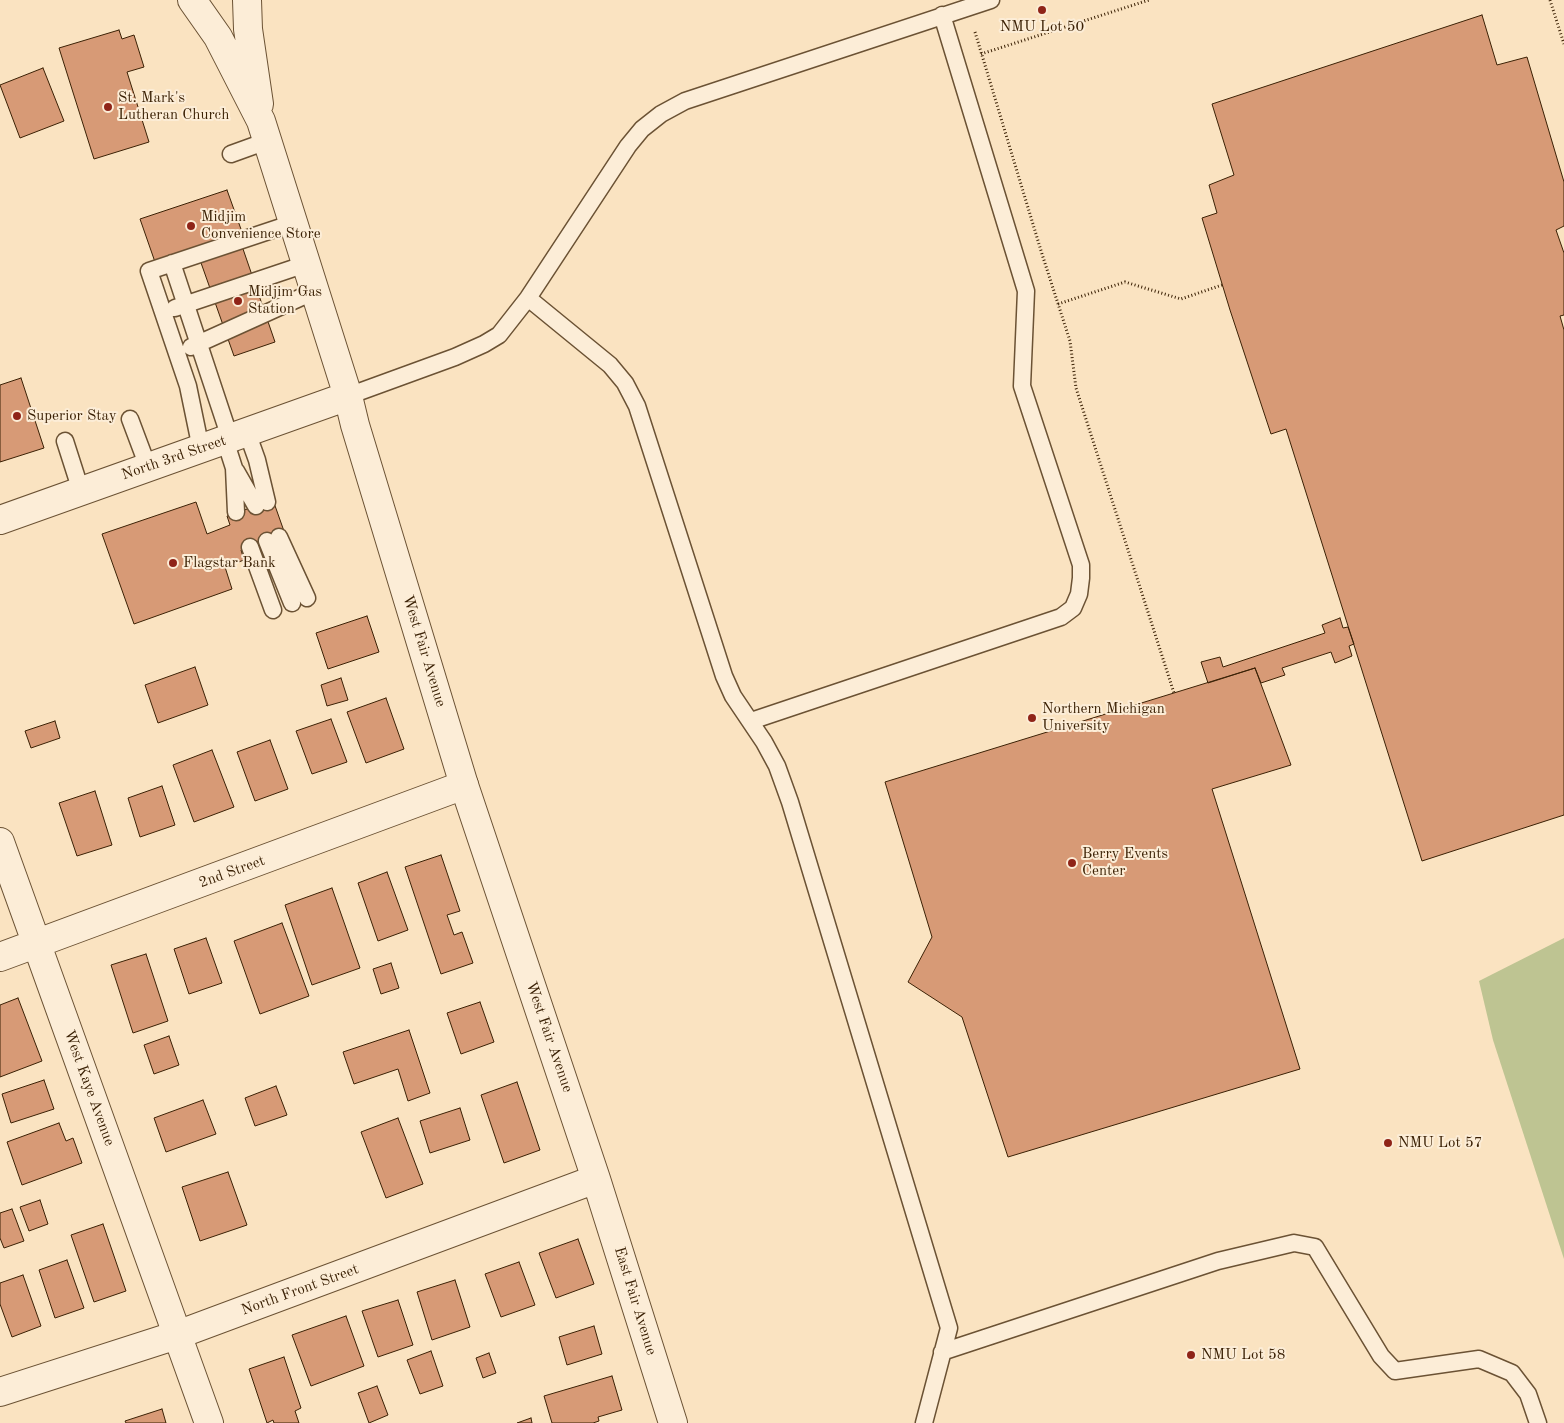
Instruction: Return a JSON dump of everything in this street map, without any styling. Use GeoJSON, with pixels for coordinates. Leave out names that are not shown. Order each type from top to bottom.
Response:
{"type":"FeatureCollection","features":[{"type":"Feature","properties":{"kind":"street","name":"West Fair Avenue"},"geometry":{"type":"LineString","coordinates":[[192,0],[218,37],[264,131],[348,396],[355,425],[464,785],[596,1179]]}},
{"type":"Feature","properties":{"kind":"street","name":"West Fair Avenue"},"geometry":{"type":"LineString","coordinates":[[247,0],[248,29],[264,131]]}},
{"type":"Feature","properties":{"kind":"street","name":"North 3rd Street"},"geometry":{"type":"LineString","coordinates":[[0,520],[348,396]]}},
{"type":"Feature","properties":{"kind":"street","name":"2nd Street"},"geometry":{"type":"LineString","coordinates":[[0,957],[464,785]]}},
{"type":"Feature","properties":{"kind":"street","name":"West Kaye Avenue"},"geometry":{"type":"LineString","coordinates":[[0,842],[208,1423]]}},
{"type":"Feature","properties":{"kind":"street","name":"North Front Street"},"geometry":{"type":"LineString","coordinates":[[0,1392],[177,1335],[566,1192],[596,1179]]}},
{"type":"Feature","properties":{"kind":"street","name":"East Fair Avenue"},"geometry":{"type":"LineString","coordinates":[[596,1179],[673,1423]]}},
{"type":"Feature","properties":{"kind":"lane"},"geometry":{"type":"LineString","coordinates":[[348,396],[455,357],[484,344],[499,334],[528,298],[628,146],[642,129],[661,114],[685,101],[991,0]]}},
{"type":"Feature","properties":{"kind":"lane"},"geometry":{"type":"LineString","coordinates":[[750,721],[1061,618],[1073,608],[1079,594],[1082,578],[1080,565],[1022,386],[1026,291],[942,15]]}},
{"type":"Feature","properties":{"kind":"lane"},"geometry":{"type":"LineString","coordinates":[[231,154],[264,131]]}},
{"type":"Feature","properties":{"kind":"lane"},"geometry":{"type":"LineString","coordinates":[[234,468],[262,504],[257,460],[226,440],[188,386],[149,270],[293,223]]}},
{"type":"Feature","properties":{"kind":"lane"},"geometry":{"type":"LineString","coordinates":[[172,263],[199,344],[234,468],[236,512]]}},
{"type":"Feature","properties":{"kind":"lane"},"geometry":{"type":"LineString","coordinates":[[163,312],[306,264]]}},
{"type":"Feature","properties":{"kind":"lane"},"geometry":{"type":"LineString","coordinates":[[177,354],[315,291]]}},
{"type":"Feature","properties":{"kind":"lane"},"geometry":{"type":"LineString","coordinates":[[528,298],[610,365],[625,383],[636,406],[724,676],[733,696],[777,766],[793,812],[949,1328],[924,1423]]}},
{"type":"Feature","properties":{"kind":"lane"},"geometry":{"type":"LineString","coordinates":[[130,419],[148,467]]}},
{"type":"Feature","properties":{"kind":"lane"},"geometry":{"type":"LineString","coordinates":[[65,440],[81,491]]}},
{"type":"Feature","properties":{"kind":"lane"},"geometry":{"type":"LineString","coordinates":[[273,539],[300,600]]}},
{"type":"Feature","properties":{"kind":"lane"},"geometry":{"type":"LineString","coordinates":[[250,547],[273,610]]}},
{"type":"Feature","properties":{"kind":"lane"},"geometry":{"type":"LineString","coordinates":[[942,1352],[1218,1261],[1294,1243],[1315,1248],[1381,1356],[1395,1371],[1478,1359],[1512,1373],[1528,1394],[1538,1423]]}},
{"type":"Feature","properties":{"kind":"path"},"geometry":{"type":"LineString","coordinates":[[981,54],[1149,0]]}},
{"type":"Feature","properties":{"kind":"path"},"geometry":{"type":"LineString","coordinates":[[1550,0],[1564,44]]}},
{"type":"Feature","properties":{"kind":"path"},"geometry":{"type":"LineString","coordinates":[[975,32],[1070,341],[1076,388],[1174,693]]}},
{"type":"Feature","properties":{"kind":"path"},"geometry":{"type":"LineString","coordinates":[[1058,304],[1125,282],[1181,299],[1222,284]]}},
{"type":"Feature","properties":{"kind":"green space"},"geometry":{"type":"Polygon","coordinates":[[[1564,938],[1564,1259],[1493,1040],[1479,981],[1564,938]]]}},
{"type":"Feature","properties":{"kind":"building"},"geometry":{"type":"Polygon","coordinates":[[[1482,15],[1497,65],[1527,57],[1564,182],[1564,226],[1556,230],[1564,253],[1564,315],[1560,316],[1564,330],[1564,815],[1422,861],[1286,429],[1271,434],[1202,218],[1217,213],[1209,185],[1234,175],[1212,104],[1482,15]]]}},
{"type":"Feature","properties":{"kind":"building","name":"St. Mark's Lutheran Church"},"geometry":{"type":"Polygon","coordinates":[[[119,30],[122,39],[134,35],[144,67],[127,72],[149,142],[94,159],[59,48],[119,30]]]}},
{"type":"Feature","properties":{"kind":"building"},"geometry":{"type":"Polygon","coordinates":[[[43,68],[64,121],[20,138],[0,85],[43,68]]]}},
{"type":"Feature","properties":{"kind":"building","name":"Midjim Convenience Store"},"geometry":{"type":"Polygon","coordinates":[[[227,190],[242,232],[155,262],[140,219],[227,190]]]}},
{"type":"Feature","properties":{"kind":"building","name":"Midjim Gas Station"},"geometry":{"type":"Polygon","coordinates":[[[242,246],[275,342],[234,356],[200,260],[242,246]]]}},
{"type":"Feature","properties":{"kind":"building","name":"Superior Stay"},"geometry":{"type":"Polygon","coordinates":[[[21,378],[44,448],[0,462],[0,385],[21,378]]]}},
{"type":"Feature","properties":{"kind":"building","name":"Flagstar Bank"},"geometry":{"type":"Polygon","coordinates":[[[273,500],[285,534],[241,550],[244,560],[225,567],[232,589],[134,624],[102,534],[196,502],[207,534],[230,525],[227,516],[273,500]]]}},
{"type":"Feature","properties":{"kind":"building"},"geometry":{"type":"Polygon","coordinates":[[[367,616],[379,652],[328,669],[316,633],[367,616]]]}},
{"type":"Feature","properties":{"kind":"building"},"geometry":{"type":"Polygon","coordinates":[[[1340,618],[1343,628],[1348,627],[1354,644],[1349,646],[1352,656],[1335,663],[1331,652],[1282,668],[1285,675],[1261,683],[1255,668],[1208,683],[1201,662],[1220,657],[1223,667],[1325,633],[1322,625],[1340,618]]]}},
{"type":"Feature","properties":{"kind":"building"},"geometry":{"type":"Polygon","coordinates":[[[195,667],[208,705],[158,723],[145,685],[195,667]]]}},
{"type":"Feature","properties":{"kind":"building","name":"Berry Events Center"},"geometry":{"type":"Polygon","coordinates":[[[1255,668],[1291,765],[1212,789],[1300,1069],[1008,1157],[962,1017],[908,982],[932,937],[885,782],[1255,668]]]}},
{"type":"Feature","properties":{"kind":"building"},"geometry":{"type":"Polygon","coordinates":[[[341,678],[348,700],[327,706],[321,685],[341,678]]]}},
{"type":"Feature","properties":{"kind":"building"},"geometry":{"type":"Polygon","coordinates":[[[386,698],[404,749],[366,763],[347,712],[386,698]]]}},
{"type":"Feature","properties":{"kind":"building"},"geometry":{"type":"Polygon","coordinates":[[[331,719],[347,762],[312,774],[296,731],[331,719]]]}},
{"type":"Feature","properties":{"kind":"building"},"geometry":{"type":"Polygon","coordinates":[[[55,721],[60,738],[31,748],[25,731],[55,721]]]}},
{"type":"Feature","properties":{"kind":"building"},"geometry":{"type":"Polygon","coordinates":[[[270,740],[288,789],[255,801],[237,752],[270,740]]]}},
{"type":"Feature","properties":{"kind":"building"},"geometry":{"type":"Polygon","coordinates":[[[212,750],[234,807],[194,822],[173,765],[212,750]]]}},
{"type":"Feature","properties":{"kind":"building"},"geometry":{"type":"Polygon","coordinates":[[[162,786],[175,825],[140,837],[128,798],[162,786]]]}},
{"type":"Feature","properties":{"kind":"building"},"geometry":{"type":"Polygon","coordinates":[[[95,791],[112,845],[77,856],[59,803],[95,791]]]}},
{"type":"Feature","properties":{"kind":"building"},"geometry":{"type":"Polygon","coordinates":[[[441,855],[460,911],[447,915],[454,935],[462,932],[473,963],[441,974],[405,867],[441,855]]]}},
{"type":"Feature","properties":{"kind":"building"},"geometry":{"type":"Polygon","coordinates":[[[387,872],[408,930],[378,941],[358,883],[387,872]]]}},
{"type":"Feature","properties":{"kind":"building"},"geometry":{"type":"Polygon","coordinates":[[[332,888],[360,968],[312,985],[285,905],[332,888]]]}},
{"type":"Feature","properties":{"kind":"building"},"geometry":{"type":"Polygon","coordinates":[[[282,923],[309,996],[260,1014],[234,941],[282,923]]]}},
{"type":"Feature","properties":{"kind":"building"},"geometry":{"type":"Polygon","coordinates":[[[206,938],[222,983],[189,994],[174,949],[206,938]]]}},
{"type":"Feature","properties":{"kind":"building"},"geometry":{"type":"Polygon","coordinates":[[[146,954],[168,1021],[133,1033],[111,965],[146,954]]]}},
{"type":"Feature","properties":{"kind":"building"},"geometry":{"type":"Polygon","coordinates":[[[391,963],[399,988],[381,994],[373,969],[391,963]]]}},
{"type":"Feature","properties":{"kind":"building"},"geometry":{"type":"Polygon","coordinates":[[[18,998],[42,1061],[0,1077],[0,1005],[18,998]]]}},
{"type":"Feature","properties":{"kind":"building"},"geometry":{"type":"Polygon","coordinates":[[[480,1002],[494,1042],[461,1054],[447,1013],[480,1002]]]}},
{"type":"Feature","properties":{"kind":"building"},"geometry":{"type":"Polygon","coordinates":[[[409,1030],[430,1093],[408,1101],[398,1069],[354,1084],[343,1052],[409,1030]]]}},
{"type":"Feature","properties":{"kind":"building"},"geometry":{"type":"Polygon","coordinates":[[[169,1036],[179,1065],[154,1074],[144,1045],[169,1036]]]}},
{"type":"Feature","properties":{"kind":"building"},"geometry":{"type":"Polygon","coordinates":[[[44,1080],[54,1109],[11,1123],[2,1094],[44,1080]]]}},
{"type":"Feature","properties":{"kind":"building"},"geometry":{"type":"Polygon","coordinates":[[[517,1082],[540,1150],[504,1163],[481,1095],[517,1082]]]}},
{"type":"Feature","properties":{"kind":"building"},"geometry":{"type":"Polygon","coordinates":[[[276,1086],[287,1115],[255,1126],[245,1098],[276,1086]]]}},
{"type":"Feature","properties":{"kind":"building"},"geometry":{"type":"Polygon","coordinates":[[[203,1100],[216,1134],[166,1152],[154,1118],[203,1100]]]}},
{"type":"Feature","properties":{"kind":"building"},"geometry":{"type":"Polygon","coordinates":[[[460,1108],[470,1140],[430,1153],[420,1121],[460,1108]]]}},
{"type":"Feature","properties":{"kind":"building"},"geometry":{"type":"Polygon","coordinates":[[[398,1118],[423,1184],[386,1198],[361,1132],[398,1118]]]}},
{"type":"Feature","properties":{"kind":"building"},"geometry":{"type":"Polygon","coordinates":[[[59,1123],[66,1141],[73,1138],[82,1163],[22,1185],[7,1142],[59,1123]]]}},
{"type":"Feature","properties":{"kind":"building"},"geometry":{"type":"Polygon","coordinates":[[[228,1172],[247,1225],[200,1241],[182,1187],[228,1172]]]}},
{"type":"Feature","properties":{"kind":"building"},"geometry":{"type":"Polygon","coordinates":[[[40,1200],[48,1224],[29,1231],[20,1207],[40,1200]]]}},
{"type":"Feature","properties":{"kind":"building"},"geometry":{"type":"Polygon","coordinates":[[[12,1209],[24,1241],[4,1248],[0,1238],[0,1213],[12,1209]]]}},
{"type":"Feature","properties":{"kind":"building"},"geometry":{"type":"Polygon","coordinates":[[[103,1224],[126,1291],[94,1302],[71,1235],[103,1224]]]}},
{"type":"Feature","properties":{"kind":"building"},"geometry":{"type":"Polygon","coordinates":[[[578,1239],[594,1284],[556,1298],[539,1253],[578,1239]]]}},
{"type":"Feature","properties":{"kind":"building"},"geometry":{"type":"Polygon","coordinates":[[[67,1260],[84,1308],[55,1318],[39,1270],[67,1260]]]}},
{"type":"Feature","properties":{"kind":"building"},"geometry":{"type":"Polygon","coordinates":[[[519,1262],[535,1305],[501,1317],[485,1274],[519,1262]]]}},
{"type":"Feature","properties":{"kind":"building"},"geometry":{"type":"Polygon","coordinates":[[[23,1275],[41,1326],[12,1337],[0,1304],[0,1283],[23,1275]]]}},
{"type":"Feature","properties":{"kind":"building"},"geometry":{"type":"Polygon","coordinates":[[[455,1280],[470,1327],[432,1340],[417,1292],[455,1280]]]}},
{"type":"Feature","properties":{"kind":"building"},"geometry":{"type":"Polygon","coordinates":[[[398,1300],[413,1345],[378,1357],[362,1311],[398,1300]]]}},
{"type":"Feature","properties":{"kind":"building"},"geometry":{"type":"Polygon","coordinates":[[[346,1316],[364,1366],[311,1386],[292,1335],[346,1316]]]}},
{"type":"Feature","properties":{"kind":"building"},"geometry":{"type":"Polygon","coordinates":[[[594,1326],[602,1354],[567,1365],[559,1337],[594,1326]]]}},
{"type":"Feature","properties":{"kind":"building"},"geometry":{"type":"Polygon","coordinates":[[[431,1351],[443,1386],[420,1394],[407,1360],[431,1351]]]}},
{"type":"Feature","properties":{"kind":"building"},"geometry":{"type":"Polygon","coordinates":[[[489,1353],[496,1373],[483,1378],[476,1358],[489,1353]]]}},
{"type":"Feature","properties":{"kind":"building"},"geometry":{"type":"Polygon","coordinates":[[[284,1357],[301,1408],[295,1411],[299,1423],[274,1423],[273,1420],[267,1423],[249,1369],[284,1357]]]}},
{"type":"Feature","properties":{"kind":"building"},"geometry":{"type":"Polygon","coordinates":[[[612,1376],[622,1410],[598,1417],[599,1421],[593,1423],[552,1423],[544,1396],[612,1376]]]}},
{"type":"Feature","properties":{"kind":"building"},"geometry":{"type":"Polygon","coordinates":[[[377,1386],[388,1415],[369,1423],[358,1393],[377,1386]]]}},
{"type":"Feature","properties":{"kind":"building"},"geometry":{"type":"Polygon","coordinates":[[[162,1409],[166,1423],[126,1423],[125,1421],[162,1409]]]}},
{"type":"Feature","properties":{"kind":"building"},"geometry":{"type":"Polygon","coordinates":[[[531,1418],[532,1423],[517,1423],[531,1418]]]}},
{"type":"Feature","properties":{"kind":"place","name":"NMU Lot 50"},"geometry":{"type":"Point","coordinates":[1042,10]}},
{"type":"Feature","properties":{"kind":"place","name":"St. Mark's Lutheran Church"},"geometry":{"type":"Point","coordinates":[108,107]}},
{"type":"Feature","properties":{"kind":"place","name":"Midjim Convenience Store"},"geometry":{"type":"Point","coordinates":[191,226]}},
{"type":"Feature","properties":{"kind":"place","name":"Midjim Gas Station"},"geometry":{"type":"Point","coordinates":[238,301]}},
{"type":"Feature","properties":{"kind":"place","name":"Superior Stay"},"geometry":{"type":"Point","coordinates":[17,416]}},
{"type":"Feature","properties":{"kind":"place","name":"Flagstar Bank"},"geometry":{"type":"Point","coordinates":[173,563]}},
{"type":"Feature","properties":{"kind":"place","name":"Northern Michigan University"},"geometry":{"type":"Point","coordinates":[1032,718]}},
{"type":"Feature","properties":{"kind":"place","name":"Berry Events Center"},"geometry":{"type":"Point","coordinates":[1072,863]}},
{"type":"Feature","properties":{"kind":"place","name":"NMU Lot 57"},"geometry":{"type":"Point","coordinates":[1388,1143]}},
{"type":"Feature","properties":{"kind":"place","name":"NMU Lot 58"},"geometry":{"type":"Point","coordinates":[1191,1355]}}]}
